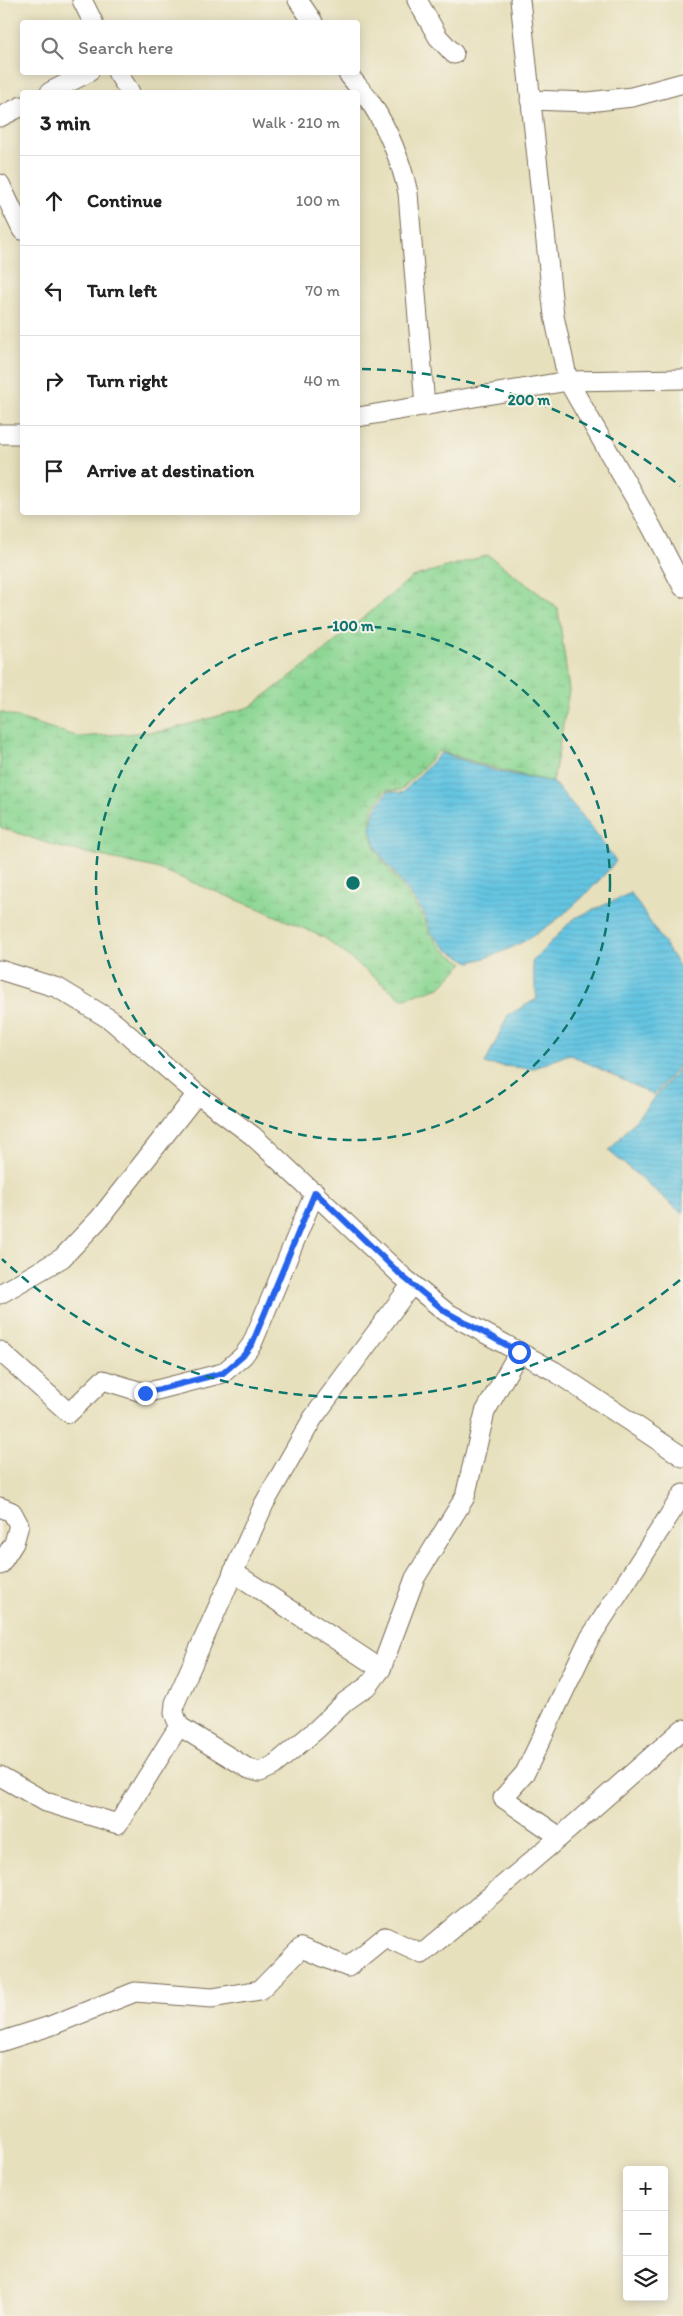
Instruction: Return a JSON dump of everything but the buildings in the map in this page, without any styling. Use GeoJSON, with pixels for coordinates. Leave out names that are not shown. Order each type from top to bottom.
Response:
{"type":"FeatureCollection","features":[{"type":"Feature","properties":{"kind":"street"},"geometry":{"type":"LineString","coordinates":[[82,0],[91,20]]}},
{"type":"Feature","properties":{"kind":"street"},"geometry":{"type":"LineString","coordinates":[[298,0],[312,20]]}},
{"type":"Feature","properties":{"kind":"street"},"geometry":{"type":"LineString","coordinates":[[417,0],[438,37],[454,54]]}},
{"type":"Feature","properties":{"kind":"street"},"geometry":{"type":"LineString","coordinates":[[520,0],[554,316],[568,381],[652,526],[683,587]]}},
{"type":"Feature","properties":{"kind":"street"},"geometry":{"type":"LineString","coordinates":[[54,90],[83,75]]}},
{"type":"Feature","properties":{"kind":"street"},"geometry":{"type":"LineString","coordinates":[[120,75],[129,90]]}},
{"type":"Feature","properties":{"kind":"street"},"geometry":{"type":"LineString","coordinates":[[349,75],[371,103],[391,140],[402,166],[408,193],[425,406]]}},
{"type":"Feature","properties":{"kind":"street"},"geometry":{"type":"LineString","coordinates":[[530,100],[588,102],[632,97],[683,83]]}},
{"type":"Feature","properties":{"kind":"street"},"geometry":{"type":"LineString","coordinates":[[0,117],[20,107]]}},
{"type":"Feature","properties":{"kind":"street"},"geometry":{"type":"LineString","coordinates":[[0,184],[20,226]]}},
{"type":"Feature","properties":{"kind":"street"},"geometry":{"type":"LineString","coordinates":[[360,416],[568,381],[683,379]]}},
{"type":"Feature","properties":{"kind":"street"},"geometry":{"type":"LineString","coordinates":[[0,434],[20,434]]}},
{"type":"Feature","properties":{"kind":"street"},"geometry":{"type":"LineString","coordinates":[[0,970],[58,988],[103,1016],[197,1094],[253,1136],[412,1284],[446,1312],[554,1371],[683,1457]]}},
{"type":"Feature","properties":{"kind":"street"},"geometry":{"type":"LineString","coordinates":[[0,1294],[62,1258],[106,1211],[197,1094]]}},
{"type":"Feature","properties":{"kind":"street"},"geometry":{"type":"LineString","coordinates":[[0,1351],[69,1413],[103,1380],[145,1393],[223,1373],[243,1356],[252,1344],[315,1192]]}},
{"type":"Feature","properties":{"kind":"street"},"geometry":{"type":"LineString","coordinates":[[412,1284],[313,1418],[264,1504],[175,1703],[174,1713],[179,1726],[249,1769],[260,1772],[273,1766],[316,1730],[346,1700],[369,1685],[380,1668],[415,1578],[465,1497],[485,1412],[519,1352]]}},
{"type":"Feature","properties":{"kind":"street"},"geometry":{"type":"LineString","coordinates":[[560,1837],[504,1798],[525,1773],[588,1641],[683,1494]]}},
{"type":"Feature","properties":{"kind":"street"},"geometry":{"type":"LineString","coordinates":[[0,1507],[12,1512],[20,1525],[14,1543],[0,1565]]}},
{"type":"Feature","properties":{"kind":"street"},"geometry":{"type":"LineString","coordinates":[[233,1572],[380,1668]]}},
{"type":"Feature","properties":{"kind":"street"},"geometry":{"type":"LineString","coordinates":[[0,1776],[46,1802],[118,1824],[179,1726]]}},
{"type":"Feature","properties":{"kind":"street"},"geometry":{"type":"LineString","coordinates":[[0,2042],[50,2026],[135,1992],[212,1998],[260,1990],[301,1948],[348,1967],[385,1937],[422,1954],[683,1729]]}},
{"type":"Feature","properties":{"kind":"green space"},"geometry":{"type":"Polygon","coordinates":[[[488,555],[558,608],[569,691],[553,782],[500,770],[439,751],[401,790],[386,790],[372,810],[370,829],[376,851],[421,913],[431,935],[445,951],[464,963],[440,987],[402,999],[325,938],[260,909],[156,868],[55,846],[0,827],[0,712],[79,737],[165,731],[250,707],[324,651],[412,577],[488,555]]]}},
{"type":"Feature","properties":{"kind":"water"},"geometry":{"type":"Polygon","coordinates":[[[441,753],[500,772],[553,782],[581,814],[616,861],[569,910],[551,924],[512,947],[492,956],[470,962],[448,950],[432,934],[423,912],[377,850],[371,829],[374,811],[388,791],[402,793],[441,753]]]}},
{"type":"Feature","properties":{"kind":"water"},"geometry":{"type":"Polygon","coordinates":[[[631,893],[683,972],[683,1061],[654,1095],[569,1054],[532,1069],[485,1064],[508,1015],[537,999],[532,962],[573,919],[631,893]]]}},
{"type":"Feature","properties":{"kind":"water"},"geometry":{"type":"Polygon","coordinates":[[[683,1064],[683,1214],[609,1151],[683,1064]]]}},
{"type":"Feature","properties":{"kind":"route"},"geometry":{"type":"LineString","coordinates":[[145,1393],[223,1373],[243,1356],[252,1344],[315,1192],[402,1276],[446,1312],[519,1352]]}}]}
